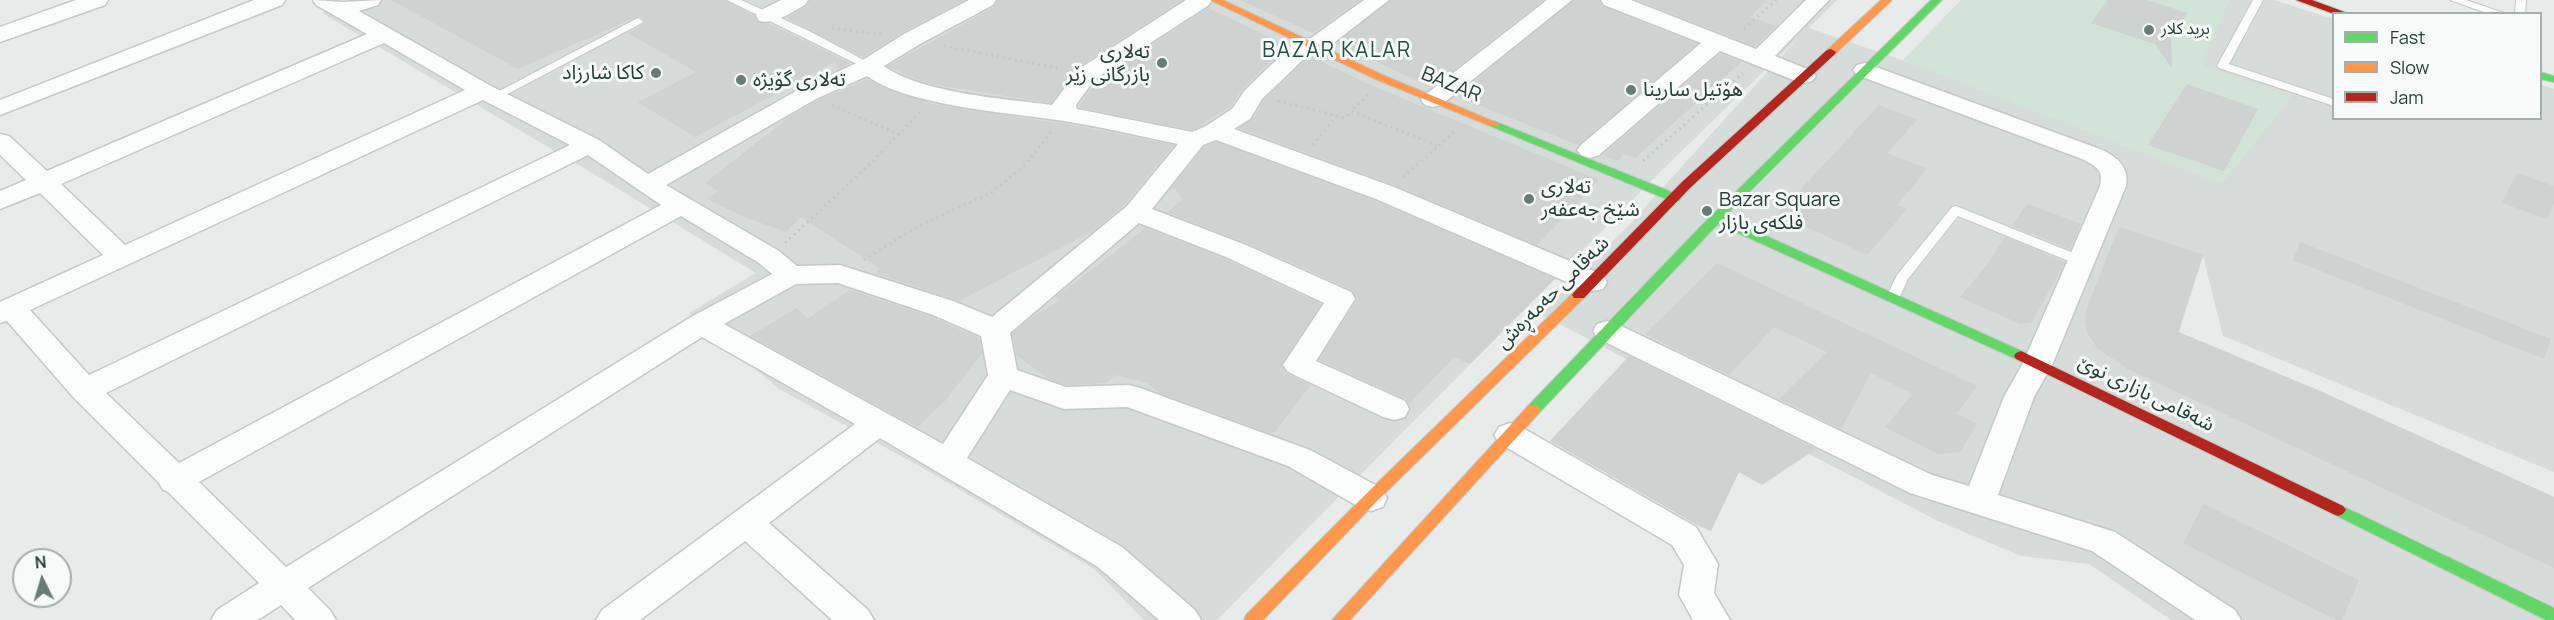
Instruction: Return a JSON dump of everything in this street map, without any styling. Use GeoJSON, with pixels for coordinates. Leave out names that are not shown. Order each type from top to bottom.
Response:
{"type":"FeatureCollection","features":[{"type":"Feature","properties":{"kind":"main road","name":"BAZAR"},"geometry":{"type":"LineString","coordinates":[[1215,0],[1310,46],[1433,100],[1556,148],[1680,201]]}},
{"type":"Feature","properties":{"kind":"main road","name":"شەقامی حەمەڕەش"},"geometry":{"type":"LineString","coordinates":[[1252,620],[1371,498],[1593,282],[1680,201],[1686,185],[1887,0]]}},
{"type":"Feature","properties":{"kind":"main road"},"geometry":{"type":"LineString","coordinates":[[1340,620],[1711,216],[1937,0]]}},
{"type":"Feature","properties":{"kind":"main road"},"geometry":{"type":"LineString","coordinates":[[2301,0],[2339,12]]}},
{"type":"Feature","properties":{"kind":"main road","name":"شەقامی بازاری نوێ"},"geometry":{"type":"LineString","coordinates":[[1711,216],[2038,363],[2551,617]]}},
{"type":"Feature","properties":{"kind":"street"},"geometry":{"type":"LineString","coordinates":[[0,35],[97,0]]}},
{"type":"Feature","properties":{"kind":"street"},"geometry":{"type":"LineString","coordinates":[[0,108],[274,0]]}},
{"type":"Feature","properties":{"kind":"street"},"geometry":{"type":"LineString","coordinates":[[333,5],[370,0]]}},
{"type":"Feature","properties":{"kind":"street"},"geometry":{"type":"LineString","coordinates":[[766,16],[797,0]]}},
{"type":"Feature","properties":{"kind":"street"},"geometry":{"type":"LineString","coordinates":[[647,185],[808,94],[869,66],[912,39],[985,0]]}},
{"type":"Feature","properties":{"kind":"street"},"geometry":{"type":"LineString","coordinates":[[1065,114],[1064,105],[1087,74],[1201,0]]}},
{"type":"Feature","properties":{"kind":"street"},"geometry":{"type":"LineString","coordinates":[[995,330],[1136,212],[1205,135],[1240,114],[1253,95],[1310,46],[1378,0]]}},
{"type":"Feature","properties":{"kind":"street"},"geometry":{"type":"LineString","coordinates":[[1433,100],[1561,0]]}},
{"type":"Feature","properties":{"kind":"street"},"geometry":{"type":"LineString","coordinates":[[1612,0],[1804,76]]}},
{"type":"Feature","properties":{"kind":"street"},"geometry":{"type":"LineString","coordinates":[[1760,58],[1818,0]]}},
{"type":"Feature","properties":{"kind":"street"},"geometry":{"type":"LineString","coordinates":[[333,5],[489,94],[590,145],[647,185],[780,266],[840,274],[943,308],[995,330]]}},
{"type":"Feature","properties":{"kind":"street"},"geometry":{"type":"LineString","coordinates":[[0,201],[384,35]]}},
{"type":"Feature","properties":{"kind":"street"},"geometry":{"type":"LineString","coordinates":[[1590,150],[1717,40]]}},
{"type":"Feature","properties":{"kind":"street"},"geometry":{"type":"LineString","coordinates":[[869,66],[876,75],[937,93],[993,105],[1205,135],[1299,162],[1385,193],[1593,282]]}},
{"type":"Feature","properties":{"kind":"street"},"geometry":{"type":"LineString","coordinates":[[1865,70],[2091,154],[2111,165],[2116,178],[2038,363],[2019,397],[1979,501]]}},
{"type":"Feature","properties":{"kind":"street"},"geometry":{"type":"LineString","coordinates":[[318,620],[174,481],[6,311],[489,94]]}},
{"type":"Feature","properties":{"kind":"street"},"geometry":{"type":"LineString","coordinates":[[0,141],[123,257]]}},
{"type":"Feature","properties":{"kind":"street"},"geometry":{"type":"LineString","coordinates":[[85,390],[590,145]]}},
{"type":"Feature","properties":{"kind":"street"},"geometry":{"type":"LineString","coordinates":[[174,481],[681,205]]}},
{"type":"Feature","properties":{"kind":"street"},"geometry":{"type":"LineString","coordinates":[[1136,212],[1236,251],[1341,299],[1298,365],[1394,409]]}},
{"type":"Feature","properties":{"kind":"street"},"geometry":{"type":"LineString","coordinates":[[229,620],[701,324],[780,266]]}},
{"type":"Feature","properties":{"kind":"street"},"geometry":{"type":"LineString","coordinates":[[701,324],[948,462],[1110,557],[1183,620]]}},
{"type":"Feature","properties":{"kind":"street"},"geometry":{"type":"LineString","coordinates":[[948,462],[1004,376],[995,330]]}},
{"type":"Feature","properties":{"kind":"street"},"geometry":{"type":"LineString","coordinates":[[1607,331],[1921,484],[2103,541],[2223,620]]}},
{"type":"Feature","properties":{"kind":"street"},"geometry":{"type":"LineString","coordinates":[[1004,376],[1064,398],[1129,396],[1299,458],[1371,498]]}},
{"type":"Feature","properties":{"kind":"street"},"geometry":{"type":"LineString","coordinates":[[614,620],[877,424]]}},
{"type":"Feature","properties":{"kind":"street"},"geometry":{"type":"LineString","coordinates":[[1510,435],[1684,536],[1701,564],[1696,595],[1712,620]]}},
{"type":"Feature","properties":{"kind":"street"},"geometry":{"type":"LineString","coordinates":[[747,523],[856,620]]}},
{"type":"Feature","properties":{"kind":"lane"},"geometry":{"type":"LineString","coordinates":[[732,0],[805,33],[869,66]]}},
{"type":"Feature","properties":{"kind":"lane"},"geometry":{"type":"LineString","coordinates":[[2258,0],[2223,66],[2332,102]]}},
{"type":"Feature","properties":{"kind":"lane"},"geometry":{"type":"LineString","coordinates":[[2455,0],[2495,12]]}},
{"type":"Feature","properties":{"kind":"lane"},"geometry":{"type":"LineString","coordinates":[[489,94],[638,21]]}},
{"type":"Feature","properties":{"kind":"lane"},"geometry":{"type":"LineString","coordinates":[[1893,298],[1902,278],[1956,210],[2081,261]]}},
{"type":"Feature","properties":{"kind":"path"},"geometry":{"type":"LineString","coordinates":[[1717,40],[1738,28],[1745,29],[1776,0]]}},
{"type":"Feature","properties":{"kind":"path"},"geometry":{"type":"LineString","coordinates":[[805,33],[824,27],[849,28],[1087,74]]}},
{"type":"Feature","properties":{"kind":"path"},"geometry":{"type":"LineString","coordinates":[[1638,166],[1760,58]]}},
{"type":"Feature","properties":{"kind":"path"},"geometry":{"type":"LineString","coordinates":[[1253,95],[1344,118],[1375,89]]}},
{"type":"Feature","properties":{"kind":"path"},"geometry":{"type":"LineString","coordinates":[[780,266],[937,93]]}},
{"type":"Feature","properties":{"kind":"path"},"geometry":{"type":"LineString","coordinates":[[808,94],[900,135]]}},
{"type":"Feature","properties":{"kind":"path"},"geometry":{"type":"LineString","coordinates":[[1351,111],[1438,146]]}},
{"type":"Feature","properties":{"kind":"path"},"geometry":{"type":"LineString","coordinates":[[840,274],[920,225],[991,193],[1025,165],[1065,114]]}},
{"type":"Feature","properties":{"kind":"path"},"geometry":{"type":"LineString","coordinates":[[1299,162],[1337,116]]}},
{"type":"Feature","properties":{"kind":"path"},"geometry":{"type":"LineString","coordinates":[[1385,193],[1460,126]]}},
{"type":"Feature","properties":{"kind":"shaded area"},"geometry":{"type":"Polygon","coordinates":[[[359,0],[1837,0],[1809,28],[1913,64],[2201,65],[2229,0],[2274,0],[2332,19],[2332,120],[2542,120],[2542,85],[2554,89],[2554,472],[2223,336],[2203,256],[2179,332],[2320,391],[2554,497],[2554,620],[2171,620],[2089,564],[2021,556],[1938,521],[1540,314],[1629,225],[1799,37],[1658,174],[1217,620],[1144,620],[1094,569],[928,471],[779,389],[689,313],[756,273],[322,13],[359,0]]]}},
{"type":"Feature","properties":{"kind":"green space"},"geometry":{"type":"Polygon","coordinates":[[[1961,0],[2229,0],[2202,65],[2292,97],[2222,184],[1903,60],[1961,0]]]}},
{"type":"Feature","properties":{"kind":"building"},"geometry":{"type":"Polygon","coordinates":[[[391,0],[725,0],[754,16],[759,23],[770,24],[850,63],[839,69],[835,62],[695,137],[638,102],[696,72],[628,33],[644,24],[645,20],[639,16],[518,69],[391,0]]]}},
{"type":"Feature","properties":{"kind":"building"},"geometry":{"type":"Polygon","coordinates":[[[810,0],[964,0],[903,32],[863,57],[786,18],[806,7],[810,0]]]}},
{"type":"Feature","properties":{"kind":"building"},"geometry":{"type":"Polygon","coordinates":[[[998,0],[1182,0],[1078,67],[1051,103],[942,86],[920,81],[888,66],[994,7],[998,0]]]}},
{"type":"Feature","properties":{"kind":"building"},"geometry":{"type":"Polygon","coordinates":[[[1240,0],[1360,0],[1313,33],[1240,0]]]}},
{"type":"Feature","properties":{"kind":"building"},"geometry":{"type":"Polygon","coordinates":[[[1391,0],[1543,0],[1432,87],[1336,44],[1391,0]]]}},
{"type":"Feature","properties":{"kind":"building"},"geometry":{"type":"Polygon","coordinates":[[[1574,0],[1599,0],[1603,7],[1697,44],[1578,145],[1456,96],[1574,0]]]}},
{"type":"Feature","properties":{"kind":"building"},"geometry":{"type":"Polygon","coordinates":[[[1637,0],[1767,0],[1750,17],[1776,26],[1755,46],[1637,0]]]}},
{"type":"Feature","properties":{"kind":"building"},"geometry":{"type":"Polygon","coordinates":[[[2108,0],[2147,0],[2188,13],[2171,37],[2172,68],[2155,44],[2091,23],[2108,0]]]}},
{"type":"Feature","properties":{"kind":"building"},"geometry":{"type":"Polygon","coordinates":[[[1208,8],[1287,46],[1243,88],[1230,107],[1192,130],[1079,107],[1097,81],[1208,8]]]}},
{"type":"Feature","properties":{"kind":"building"},"geometry":{"type":"Polygon","coordinates":[[[1720,54],[1741,62],[1635,158],[1624,154],[1618,161],[1603,155],[1720,54]]]}},
{"type":"Feature","properties":{"kind":"building"},"geometry":{"type":"Polygon","coordinates":[[[1310,56],[1368,84],[1599,180],[1537,245],[1395,185],[1239,128],[1252,120],[1264,100],[1310,56]]]}},
{"type":"Feature","properties":{"kind":"building"},"geometry":{"type":"Polygon","coordinates":[[[867,79],[884,88],[933,104],[1078,126],[1174,145],[1125,204],[1093,231],[959,301],[874,273],[881,269],[801,217],[786,232],[744,217],[707,199],[718,191],[705,183],[792,115],[817,101],[867,79]]]}},
{"type":"Feature","properties":{"kind":"building"},"geometry":{"type":"Polygon","coordinates":[[[2187,84],[2258,109],[2224,171],[2148,145],[2187,84]]]}},
{"type":"Feature","properties":{"kind":"building"},"geometry":{"type":"Polygon","coordinates":[[[1879,105],[1917,120],[1887,153],[1927,169],[1897,205],[1907,209],[1867,255],[1778,214],[1879,105]]]}},
{"type":"Feature","properties":{"kind":"building"},"geometry":{"type":"Polygon","coordinates":[[[1216,142],[1375,201],[1555,279],[1470,364],[1454,357],[1409,404],[1406,399],[1319,360],[1357,300],[1352,290],[1247,243],[1167,212],[1182,200],[1175,188],[1169,191],[1204,147],[1216,142]]]}},
{"type":"Feature","properties":{"kind":"building"},"geometry":{"type":"Polygon","coordinates":[[[2517,173],[2554,186],[2554,203],[2547,219],[2502,203],[2517,173]]]}},
{"type":"Feature","properties":{"kind":"building"},"geometry":{"type":"Polygon","coordinates":[[[2027,204],[2081,224],[2070,249],[2012,226],[2027,204]]]}},
{"type":"Feature","properties":{"kind":"building"},"geometry":{"type":"Polygon","coordinates":[[[2119,227],[2203,255],[2178,332],[2320,391],[2554,497],[2554,568],[2128,369],[2097,348],[2088,334],[2085,322],[2086,310],[2119,227]]]}},
{"type":"Feature","properties":{"kind":"building"},"geometry":{"type":"Polygon","coordinates":[[[1146,228],[1225,259],[1321,304],[1281,365],[1287,374],[1311,385],[1273,434],[1160,393],[1147,383],[1115,375],[1106,383],[1066,385],[1049,379],[1016,355],[1012,334],[1030,319],[1060,300],[1056,297],[1146,228]]]}},
{"type":"Feature","properties":{"kind":"building"},"geometry":{"type":"Polygon","coordinates":[[[2005,237],[2065,262],[2032,322],[2020,324],[1960,297],[1987,265],[2005,237]]]}},
{"type":"Feature","properties":{"kind":"building"},"geometry":{"type":"Polygon","coordinates":[[[2300,242],[2551,339],[2544,359],[2293,260],[2300,242]]]}},
{"type":"Feature","properties":{"kind":"building"},"geometry":{"type":"Polygon","coordinates":[[[1717,263],[1977,386],[1957,414],[1977,424],[1960,452],[1939,454],[1885,427],[1913,394],[1871,373],[1841,429],[1779,399],[1827,352],[1774,327],[1729,375],[1645,334],[1717,263]]]}},
{"type":"Feature","properties":{"kind":"building"},"geometry":{"type":"Polygon","coordinates":[[[850,290],[932,317],[979,338],[982,353],[945,401],[917,427],[750,336],[797,308],[807,319],[850,290]]]}},
{"type":"Feature","properties":{"kind":"building"},"geometry":{"type":"Polygon","coordinates":[[[1629,356],[1816,449],[1762,485],[1739,472],[1711,531],[1697,525],[1550,441],[1629,356]]]}},
{"type":"Feature","properties":{"kind":"building"},"geometry":{"type":"Polygon","coordinates":[[[2204,504],[2359,580],[2342,620],[2336,620],[2183,543],[2204,504]]]}},
{"type":"Feature","properties":{"kind":"traffic: fast"},"geometry":{"type":"LineString","coordinates":[[1533,410],[1706,228],[1937,0]]}},
{"type":"Feature","properties":{"kind":"traffic: fast"},"geometry":{"type":"LineString","coordinates":[[2542,76],[2554,79]]}},
{"type":"Feature","properties":{"kind":"traffic: fast"},"geometry":{"type":"LineString","coordinates":[[1494,124],[1675,198]]}},
{"type":"Feature","properties":{"kind":"traffic: fast"},"geometry":{"type":"LineString","coordinates":[[1716,218],[2021,356]]}},
{"type":"Feature","properties":{"kind":"traffic: fast"},"geometry":{"type":"LineString","coordinates":[[2338,510],[2554,616]]}},
{"type":"Feature","properties":{"kind":"traffic: slow"},"geometry":{"type":"LineString","coordinates":[[1215,0],[1379,77],[1494,124]]}},
{"type":"Feature","properties":{"kind":"traffic: slow"},"geometry":{"type":"LineString","coordinates":[[1831,52],[1887,0]]}},
{"type":"Feature","properties":{"kind":"traffic: slow"},"geometry":{"type":"LineString","coordinates":[[1252,620],[1371,498],[1579,295]]}},
{"type":"Feature","properties":{"kind":"traffic: slow"},"geometry":{"type":"LineString","coordinates":[[1340,620],[1533,410]]}},
{"type":"Feature","properties":{"kind":"traffic: jam"},"geometry":{"type":"LineString","coordinates":[[2301,0],[2339,12]]}},
{"type":"Feature","properties":{"kind":"traffic: jam"},"geometry":{"type":"LineString","coordinates":[[1579,295],[1686,185],[1831,52]]}},
{"type":"Feature","properties":{"kind":"traffic: jam"},"geometry":{"type":"LineString","coordinates":[[2021,356],[2338,510]]}},
{"type":"Feature","properties":{"kind":"place","name":"بريد كلار"},"geometry":{"type":"Point","coordinates":[2149,30]}},
{"type":"Feature","properties":{"kind":"place","name":"تەلاری بازرگانی زێر"},"geometry":{"type":"Point","coordinates":[1162,63]}},
{"type":"Feature","properties":{"kind":"place","name":"كاكا شارزاد"},"geometry":{"type":"Point","coordinates":[656,73]}},
{"type":"Feature","properties":{"kind":"place","name":"تەلاری گۆیژە"},"geometry":{"type":"Point","coordinates":[741,80]}},
{"type":"Feature","properties":{"kind":"place","name":"هۆتیل سارینا"},"geometry":{"type":"Point","coordinates":[1631,90]}},
{"type":"Feature","properties":{"kind":"place","name":"تەلاری شێخ جەعفەر"},"geometry":{"type":"Point","coordinates":[1529,199]}},
{"type":"Feature","properties":{"kind":"place","name":"Bazar Square فلکەی بازار"},"geometry":{"type":"Point","coordinates":[1707,211]}},
{"type":"Feature","properties":{"kind":"district","name":"BAZAR KALAR"},"geometry":{"type":"Point","coordinates":[1337,51]}}]}
